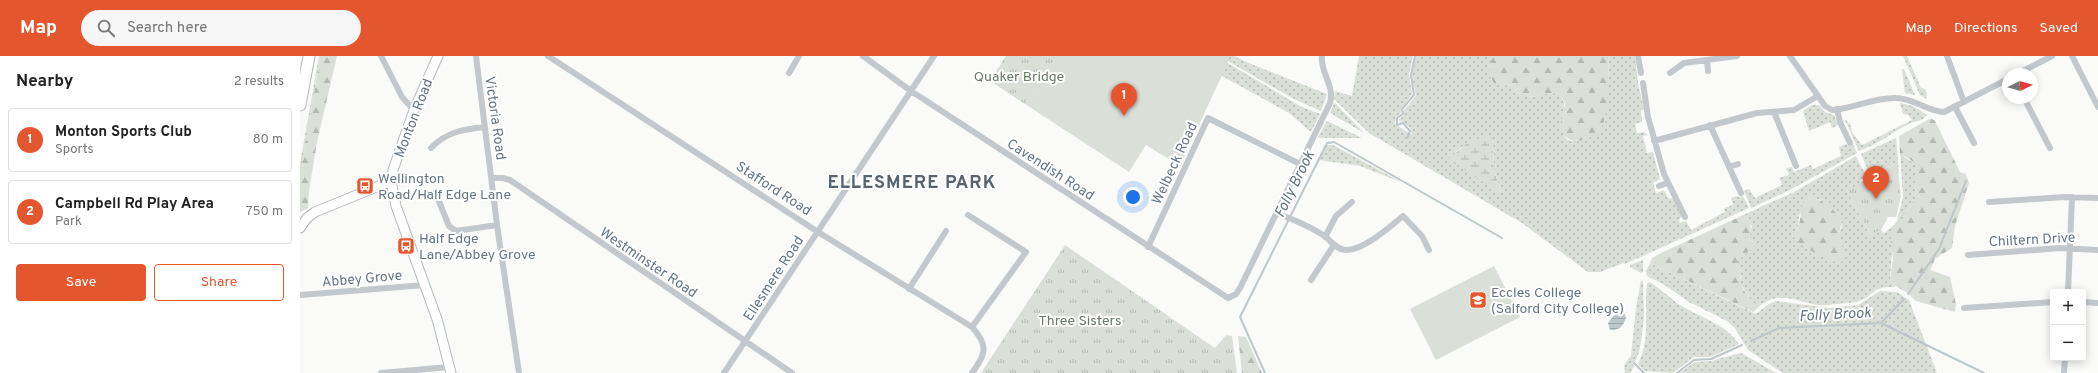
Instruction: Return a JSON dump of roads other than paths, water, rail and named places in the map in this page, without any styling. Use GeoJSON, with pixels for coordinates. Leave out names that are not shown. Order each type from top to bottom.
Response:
{"type":"FeatureCollection","features":[{"type":"Feature","properties":{"kind":"highway"},"geometry":{"type":"LineString","coordinates":[[300,105],[309,56]]}},
{"type":"Feature","properties":{"kind":"main road","name":"Monton Road"},"geometry":{"type":"LineString","coordinates":[[391,181],[393,170],[414,110],[438,56]]}},
{"type":"Feature","properties":{"kind":"main road"},"geometry":{"type":"LineString","coordinates":[[300,228],[312,214],[391,181],[396,206],[437,319],[450,370]]}},
{"type":"Feature","properties":{"kind":"street"},"geometry":{"type":"LineString","coordinates":[[381,56],[402,97],[414,110]]}},
{"type":"Feature","properties":{"kind":"street","name":"Victoria Road"},"geometry":{"type":"LineString","coordinates":[[476,56],[497,225],[518,373]]}},
{"type":"Feature","properties":{"kind":"street","name":"Stafford Road"},"geometry":{"type":"LineString","coordinates":[[548,56],[818,232],[972,327],[983,343],[983,357],[972,373]]}},
{"type":"Feature","properties":{"kind":"street"},"geometry":{"type":"LineString","coordinates":[[789,73],[799,56]]}},
{"type":"Feature","properties":{"kind":"street","name":"Cavendish Road"},"geometry":{"type":"LineString","coordinates":[[863,56],[911,91],[1228,298],[1236,294],[1240,288],[1277,213]]}},
{"type":"Feature","properties":{"kind":"street","name":"Ellesmere Road"},"geometry":{"type":"LineString","coordinates":[[724,373],[934,56]]}},
{"type":"Feature","properties":{"kind":"street"},"geometry":{"type":"LineString","coordinates":[[1322,56],[1322,66],[1331,87],[1331,99],[1277,213],[1325,237],[1334,245],[1344,250],[1356,247],[1380,234],[1408,211]]}},
{"type":"Feature","properties":{"kind":"street"},"geometry":{"type":"LineString","coordinates":[[1638,56],[1641,73]]}},
{"type":"Feature","properties":{"kind":"street"},"geometry":{"type":"LineString","coordinates":[[1670,73],[1684,63],[1736,56]]}},
{"type":"Feature","properties":{"kind":"street"},"geometry":{"type":"LineString","coordinates":[[1947,56],[1964,102]]}},
{"type":"Feature","properties":{"kind":"street"},"geometry":{"type":"LineString","coordinates":[[2029,68],[2052,56]]}},
{"type":"Feature","properties":{"kind":"street"},"geometry":{"type":"LineString","coordinates":[[2072,56],[2098,107]]}},
{"type":"Feature","properties":{"kind":"street"},"geometry":{"type":"LineString","coordinates":[[1793,57],[1827,108],[1837,109],[1895,98],[1915,101],[1938,112],[1944,112],[2002,82]]}},
{"type":"Feature","properties":{"kind":"street"},"geometry":{"type":"LineString","coordinates":[[1707,60],[1708,70]]}},
{"type":"Feature","properties":{"kind":"street"},"geometry":{"type":"LineString","coordinates":[[1643,83],[1648,127],[1667,183],[1685,218]]}},
{"type":"Feature","properties":{"kind":"street"},"geometry":{"type":"LineString","coordinates":[[1654,141],[1757,113],[1794,110],[1818,96]]}},
{"type":"Feature","properties":{"kind":"street"},"geometry":{"type":"LineString","coordinates":[[2027,104],[2050,148]]}},
{"type":"Feature","properties":{"kind":"street"},"geometry":{"type":"LineString","coordinates":[[1955,107],[1974,143]]}},
{"type":"Feature","properties":{"kind":"street"},"geometry":{"type":"LineString","coordinates":[[1837,109],[1840,122],[1850,143]]}},
{"type":"Feature","properties":{"kind":"street"},"geometry":{"type":"LineString","coordinates":[[1774,112],[1796,166]]}},
{"type":"Feature","properties":{"kind":"street","name":"Welbeck Road"},"geometry":{"type":"LineString","coordinates":[[1148,247],[1208,118],[1300,164]]}},
{"type":"Feature","properties":{"kind":"street"},"geometry":{"type":"LineString","coordinates":[[1710,125],[1741,193]]}},
{"type":"Feature","properties":{"kind":"street"},"geometry":{"type":"LineString","coordinates":[[431,148],[440,138],[452,132],[485,127]]}},
{"type":"Feature","properties":{"kind":"street"},"geometry":{"type":"LineString","coordinates":[[1729,167],[1738,164]]}},
{"type":"Feature","properties":{"kind":"street","name":"Westminster Road"},"geometry":{"type":"LineString","coordinates":[[492,178],[503,178],[510,180],[792,373]]}},
{"type":"Feature","properties":{"kind":"street"},"geometry":{"type":"LineString","coordinates":[[1658,186],[1667,183]]}},
{"type":"Feature","properties":{"kind":"street"},"geometry":{"type":"LineString","coordinates":[[1989,202],[2072,197],[2098,198]]}},
{"type":"Feature","properties":{"kind":"street"},"geometry":{"type":"LineString","coordinates":[[2068,289],[2072,197]]}},
{"type":"Feature","properties":{"kind":"street"},"geometry":{"type":"LineString","coordinates":[[438,198],[449,226],[456,231],[497,225]]}},
{"type":"Feature","properties":{"kind":"street"},"geometry":{"type":"LineString","coordinates":[[1325,237],[1336,216],[1352,202]]}},
{"type":"Feature","properties":{"kind":"street"},"geometry":{"type":"LineString","coordinates":[[968,215],[1026,252],[972,327]]}},
{"type":"Feature","properties":{"kind":"street"},"geometry":{"type":"LineString","coordinates":[[1403,216],[1424,240],[1429,250]]}},
{"type":"Feature","properties":{"kind":"street"},"geometry":{"type":"LineString","coordinates":[[909,289],[946,231]]}},
{"type":"Feature","properties":{"kind":"street"},"geometry":{"type":"LineString","coordinates":[[1424,240],[1431,237]]}},
{"type":"Feature","properties":{"kind":"street"},"geometry":{"type":"LineString","coordinates":[[1311,280],[1334,245]]}},
{"type":"Feature","properties":{"kind":"street","name":"Chiltern Drive"},"geometry":{"type":"LineString","coordinates":[[1968,255],[2070,248],[2098,250]]}},
{"type":"Feature","properties":{"kind":"street","name":"Abbey Grove"},"geometry":{"type":"LineString","coordinates":[[300,295],[425,285]]}},
{"type":"Feature","properties":{"kind":"street"},"geometry":{"type":"LineString","coordinates":[[1964,308],[2050,302]]}},
{"type":"Feature","properties":{"kind":"street"},"geometry":{"type":"LineString","coordinates":[[2086,302],[2098,303]]}},
{"type":"Feature","properties":{"kind":"street"},"geometry":{"type":"LineString","coordinates":[[2064,373],[2065,361]]}},
{"type":"Feature","properties":{"kind":"street"},"geometry":{"type":"LineString","coordinates":[[381,373],[450,370]]}},
{"type":"Feature","properties":{"kind":"waterway","name":"Folly Brook"},"geometry":{"type":"LineString","coordinates":[[1407,138],[1410,131],[1403,123],[1397,125],[1397,118],[1403,114],[1402,109],[1414,95],[1411,75],[1415,56]]}},
{"type":"Feature","properties":{"kind":"waterway","name":"Folly Brook"},"geometry":{"type":"LineString","coordinates":[[1265,373],[1240,317],[1327,143],[1334,142],[1502,238]]}},
{"type":"Feature","properties":{"kind":"waterway"},"geometry":{"type":"LineString","coordinates":[[1908,294],[1939,249],[1966,181]]}},
{"type":"Feature","properties":{"kind":"waterway"},"geometry":{"type":"LineString","coordinates":[[1881,323],[1904,299]]}},
{"type":"Feature","properties":{"kind":"waterway","name":"Folly Brook"},"geometry":{"type":"LineString","coordinates":[[1751,341],[1779,328],[1881,323],[1984,373]]}},
{"type":"Feature","properties":{"kind":"waterway","name":"Folly Brook"},"geometry":{"type":"LineString","coordinates":[[1677,373],[1694,360],[1711,359],[1742,345]]}},
{"type":"Feature","properties":{"kind":"waterway","name":"Folly Brook"},"geometry":{"type":"LineString","coordinates":[[1634,363],[1644,373]]}},
{"type":"Feature","properties":{"kind":"place","name":"Monton Sports Club"},"geometry":{"type":"Point","coordinates":[1124,116]}},
{"type":"Feature","properties":{"kind":"place","name":"Wellington Road/Half Edge Lane"},"geometry":{"type":"Point","coordinates":[365,186]}},
{"type":"Feature","properties":{"kind":"place","name":"Campbell Rd Play Area"},"geometry":{"type":"Point","coordinates":[1876,199]}},
{"type":"Feature","properties":{"kind":"place","name":"Half Edge Lane/Abbey Grove"},"geometry":{"type":"Point","coordinates":[406,246]}},
{"type":"Feature","properties":{"kind":"place","name":"Eccles College (Salford City College)"},"geometry":{"type":"Point","coordinates":[1478,300]}},
{"type":"Feature","properties":{"kind":"district","name":"ELLESMERE PARK"},"geometry":{"type":"Point","coordinates":[912,182]}},
{"type":"Feature","properties":{"kind":"park label","name":"Quaker Bridge"},"geometry":{"type":"Point","coordinates":[1019,76]}},
{"type":"Feature","properties":{"kind":"park label","name":"Three Sisters"},"geometry":{"type":"Point","coordinates":[1080,320]}}]}
